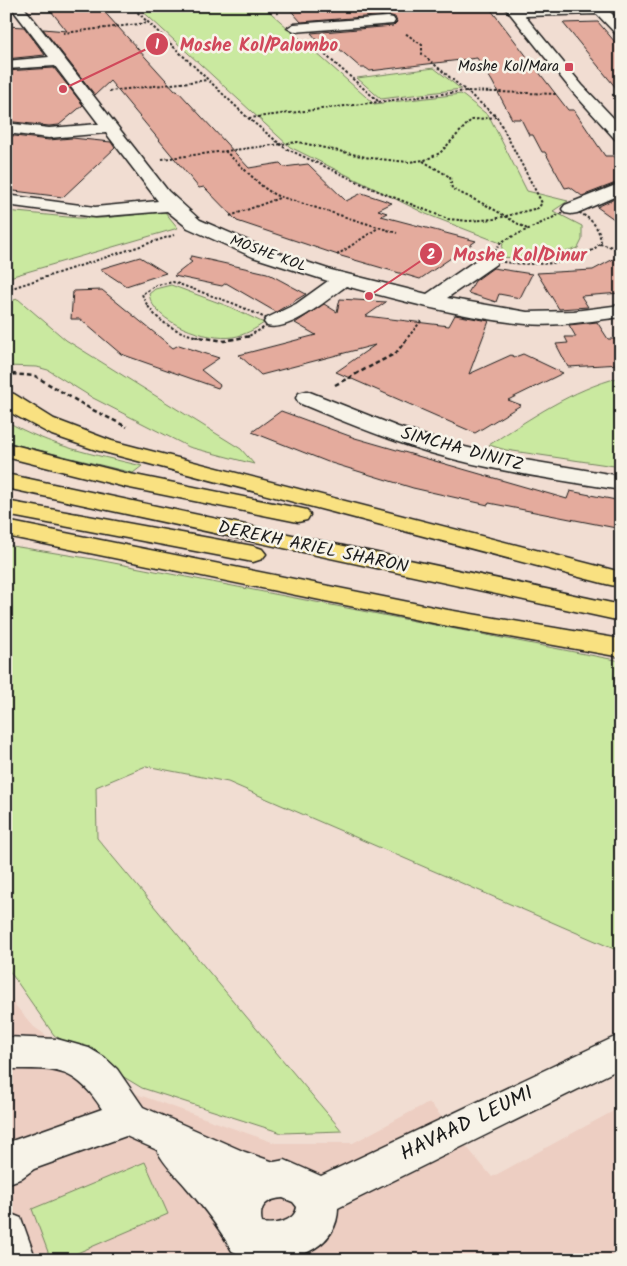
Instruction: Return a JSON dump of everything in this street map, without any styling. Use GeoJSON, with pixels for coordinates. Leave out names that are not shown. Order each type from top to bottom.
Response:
{"type":"FeatureCollection","features":[{"type":"Feature","properties":{"kind":"highway"},"geometry":{"type":"LineString","coordinates":[[6,399],[28,415],[49,426],[119,450],[618,578]]}},
{"type":"Feature","properties":{"kind":"highway","name":"DEREKH ARIEL SHARON"},"geometry":{"type":"LineString","coordinates":[[6,450],[125,480],[618,578]]}},
{"type":"Feature","properties":{"kind":"highway","name":"DEREKH ARIEL SHARON"},"geometry":{"type":"LineString","coordinates":[[6,481],[621,614]]}},
{"type":"Feature","properties":{"kind":"highway"},"geometry":{"type":"LineString","coordinates":[[11,516],[621,622]]}},
{"type":"Feature","properties":{"kind":"highway"},"geometry":{"type":"LineString","coordinates":[[11,516],[621,642]]}},
{"type":"Feature","properties":{"kind":"highway"},"geometry":{"type":"LineString","coordinates":[[11,516],[448,618],[621,648]]}},
{"type":"Feature","properties":{"kind":"street"},"geometry":{"type":"LineString","coordinates":[[378,6],[388,22],[403,31]]}},
{"type":"Feature","properties":{"kind":"street","name":"MOSHE KOL"},"geometry":{"type":"LineString","coordinates":[[13,7],[39,35],[171,205],[184,217],[200,227],[260,253],[314,271],[434,302],[477,311],[527,318],[574,317],[621,311]]}},
{"type":"Feature","properties":{"kind":"street"},"geometry":{"type":"LineString","coordinates":[[512,9],[598,8],[621,31]]}},
{"type":"Feature","properties":{"kind":"street"},"geometry":{"type":"LineString","coordinates":[[512,9],[584,96],[621,136]]}},
{"type":"Feature","properties":{"kind":"street"},"geometry":{"type":"LineString","coordinates":[[294,28],[388,22]]}},
{"type":"Feature","properties":{"kind":"street"},"geometry":{"type":"LineString","coordinates":[[6,65],[58,61]]}},
{"type":"Feature","properties":{"kind":"street"},"geometry":{"type":"LineString","coordinates":[[6,128],[50,133],[110,128]]}},
{"type":"Feature","properties":{"kind":"street"},"geometry":{"type":"LineString","coordinates":[[570,209],[621,188]]}},
{"type":"Feature","properties":{"kind":"street"},"geometry":{"type":"LineString","coordinates":[[6,200],[95,212],[171,205]]}},
{"type":"Feature","properties":{"kind":"street"},"geometry":{"type":"LineString","coordinates":[[434,302],[489,260]]}},
{"type":"Feature","properties":{"kind":"street"},"geometry":{"type":"LineString","coordinates":[[274,322],[303,308],[343,279]]}},
{"type":"Feature","properties":{"kind":"street","name":"SIMCHA DINITZ"},"geometry":{"type":"LineString","coordinates":[[307,398],[372,425],[441,448],[519,466],[621,483]]}},
{"type":"Feature","properties":{"kind":"street","name":"HAVAAD LEUMI"},"geometry":{"type":"LineString","coordinates":[[314,1199],[621,1050]]}},
{"type":"Feature","properties":{"kind":"street"},"geometry":{"type":"LineString","coordinates":[[6,1053],[40,1053],[82,1062],[101,1078],[142,1125],[199,1172],[242,1241],[262,1250],[275,1253],[289,1251],[302,1245],[311,1236],[317,1224],[318,1211],[314,1199],[306,1189],[285,1179],[262,1183],[244,1199],[240,1210],[242,1241]]}},
{"type":"Feature","properties":{"kind":"street"},"geometry":{"type":"LineString","coordinates":[[6,1166],[20,1156],[122,1119],[142,1125],[209,1156],[273,1180]]}},
{"type":"Feature","properties":{"kind":"street"},"geometry":{"type":"LineString","coordinates":[[6,1232],[15,1260]]}},
{"type":"Feature","properties":{"kind":"path"},"geometry":{"type":"LineString","coordinates":[[131,6],[248,118],[284,148],[373,189],[448,219],[469,221],[505,216],[538,208],[542,203],[496,117],[422,54],[422,45],[403,31]]}},
{"type":"Feature","properties":{"kind":"path"},"geometry":{"type":"LineString","coordinates":[[270,6],[378,101]]}},
{"type":"Feature","properties":{"kind":"path"},"geometry":{"type":"LineString","coordinates":[[39,35],[149,23]]}},
{"type":"Feature","properties":{"kind":"path"},"geometry":{"type":"LineString","coordinates":[[84,94],[208,80]]}},
{"type":"Feature","properties":{"kind":"path"},"geometry":{"type":"LineString","coordinates":[[248,118],[466,91],[584,96],[621,94]]}},
{"type":"Feature","properties":{"kind":"path"},"geometry":{"type":"LineString","coordinates":[[137,162],[279,144],[313,143],[386,161],[423,161],[442,152],[471,120],[496,117]]}},
{"type":"Feature","properties":{"kind":"path"},"geometry":{"type":"LineString","coordinates":[[224,151],[263,187],[282,197],[397,234]]}},
{"type":"Feature","properties":{"kind":"path"},"geometry":{"type":"LineString","coordinates":[[423,161],[450,177],[452,189],[505,216],[527,230]]}},
{"type":"Feature","properties":{"kind":"path"},"geometry":{"type":"LineString","coordinates":[[6,290],[200,227],[282,197]]}},
{"type":"Feature","properties":{"kind":"path"},"geometry":{"type":"LineString","coordinates":[[570,209],[580,212],[594,223],[600,232],[602,240],[590,253],[556,262],[521,264],[489,260],[501,242],[570,209]]}},
{"type":"Feature","properties":{"kind":"path"},"geometry":{"type":"LineString","coordinates":[[314,271],[379,228]]}},
{"type":"Feature","properties":{"kind":"path"},"geometry":{"type":"LineString","coordinates":[[600,244],[621,248]]}},
{"type":"Feature","properties":{"kind":"path"},"geometry":{"type":"LineString","coordinates":[[173,282],[235,304],[274,322],[258,333],[237,340],[220,341],[195,336],[172,328],[154,316],[143,304],[142,294],[150,287],[173,282]]}},
{"type":"Feature","properties":{"kind":"path"},"geometry":{"type":"LineString","coordinates":[[307,398],[396,353],[434,302]]}},
{"type":"Feature","properties":{"kind":"path"},"geometry":{"type":"LineString","coordinates":[[12,374],[35,376],[89,408],[129,428]]}},
{"type":"Feature","properties":{"kind":"shaded area"},"geometry":{"type":"Polygon","coordinates":[[[6,995],[34,1027],[128,1091],[275,1143],[353,1143],[429,1102],[492,1177],[621,1107],[621,1260],[6,1260],[6,995]]]}},
{"type":"Feature","properties":{"kind":"green space"},"geometry":{"type":"Polygon","coordinates":[[[137,6],[263,6],[374,104],[461,94],[489,116],[527,191],[568,201],[553,211],[582,226],[582,240],[578,248],[538,257],[499,257],[503,244],[426,214],[290,147],[137,6]]]}},
{"type":"Feature","properties":{"kind":"green space"},"geometry":{"type":"Polygon","coordinates":[[[434,68],[461,89],[381,99],[357,78],[434,68]]]}},
{"type":"Feature","properties":{"kind":"green space"},"geometry":{"type":"Polygon","coordinates":[[[6,211],[78,218],[103,218],[165,212],[178,228],[6,278],[6,211]]]}},
{"type":"Feature","properties":{"kind":"green space"},"geometry":{"type":"Polygon","coordinates":[[[171,285],[230,307],[264,323],[253,330],[233,337],[210,336],[183,328],[160,314],[149,294],[155,289],[171,285]]]}},
{"type":"Feature","properties":{"kind":"green space"},"geometry":{"type":"Polygon","coordinates":[[[18,299],[66,340],[241,449],[254,464],[189,447],[93,398],[48,370],[37,367],[6,366],[6,302],[18,299]]]}},
{"type":"Feature","properties":{"kind":"green space"},"geometry":{"type":"Polygon","coordinates":[[[621,377],[621,467],[506,450],[489,445],[568,397],[621,377]]]}},
{"type":"Feature","properties":{"kind":"green space"},"geometry":{"type":"Polygon","coordinates":[[[6,421],[56,444],[142,466],[133,473],[6,442],[6,421]]]}},
{"type":"Feature","properties":{"kind":"green space"},"geometry":{"type":"Polygon","coordinates":[[[6,545],[93,559],[621,661],[621,952],[228,782],[146,766],[96,787],[97,838],[342,1131],[282,1133],[142,1088],[54,1035],[6,966],[6,545]]]}},
{"type":"Feature","properties":{"kind":"green space"},"geometry":{"type":"Polygon","coordinates":[[[145,1162],[168,1214],[61,1260],[51,1260],[32,1209],[145,1162]]]}},
{"type":"Feature","properties":{"kind":"building"},"geometry":{"type":"Polygon","coordinates":[[[47,6],[99,6],[249,168],[280,163],[284,167],[308,164],[346,201],[362,193],[392,203],[378,210],[387,213],[381,216],[476,241],[420,279],[341,256],[237,221],[204,187],[199,188],[110,81],[95,95],[43,29],[67,31],[47,6]]]}},
{"type":"Feature","properties":{"kind":"building"},"geometry":{"type":"Polygon","coordinates":[[[287,6],[488,6],[568,110],[574,110],[605,156],[614,156],[621,166],[621,181],[582,196],[570,187],[565,188],[545,152],[542,152],[533,135],[529,135],[521,119],[512,119],[492,81],[477,58],[370,71],[366,68],[361,68],[330,41],[319,42],[311,33],[393,26],[397,22],[395,17],[388,15],[301,22],[287,6]]]}},
{"type":"Feature","properties":{"kind":"building"},"geometry":{"type":"Polygon","coordinates":[[[598,22],[621,49],[621,94],[563,23],[598,22]]]}},
{"type":"Feature","properties":{"kind":"building"},"geometry":{"type":"Polygon","coordinates":[[[6,26],[24,27],[45,55],[6,59],[6,26]]]}},
{"type":"Feature","properties":{"kind":"building"},"geometry":{"type":"Polygon","coordinates":[[[54,68],[83,105],[59,125],[49,126],[6,121],[6,71],[54,68]]]}},
{"type":"Feature","properties":{"kind":"building"},"geometry":{"type":"Polygon","coordinates":[[[6,135],[49,140],[72,138],[111,142],[115,148],[63,197],[6,190],[6,135]]]}},
{"type":"Feature","properties":{"kind":"building"},"geometry":{"type":"Polygon","coordinates":[[[621,196],[621,224],[597,207],[621,196]]]}},
{"type":"Feature","properties":{"kind":"building"},"geometry":{"type":"Polygon","coordinates":[[[621,255],[621,293],[581,296],[588,307],[559,309],[537,273],[593,270],[621,255]]]}},
{"type":"Feature","properties":{"kind":"building"},"geometry":{"type":"Polygon","coordinates":[[[191,256],[267,273],[306,294],[276,312],[226,283],[222,286],[174,276],[192,262],[189,260],[191,256]]]}},
{"type":"Feature","properties":{"kind":"building"},"geometry":{"type":"Polygon","coordinates":[[[140,257],[166,273],[126,286],[100,269],[140,257]]]}},
{"type":"Feature","properties":{"kind":"building"},"geometry":{"type":"Polygon","coordinates":[[[493,268],[532,274],[520,298],[499,294],[496,302],[468,293],[475,281],[493,268]]]}},
{"type":"Feature","properties":{"kind":"building"},"geometry":{"type":"Polygon","coordinates":[[[102,290],[173,348],[179,345],[219,358],[201,370],[220,385],[218,388],[121,354],[80,319],[71,319],[73,291],[102,290]]]}},
{"type":"Feature","properties":{"kind":"building"},"geometry":{"type":"Polygon","coordinates":[[[340,299],[386,302],[366,316],[449,326],[455,315],[489,321],[469,374],[511,355],[515,357],[523,354],[563,373],[508,400],[521,405],[475,433],[336,372],[375,345],[261,375],[239,355],[316,335],[295,323],[324,304],[337,312],[340,299]]]}},
{"type":"Feature","properties":{"kind":"building"},"geometry":{"type":"Polygon","coordinates":[[[597,322],[608,339],[621,339],[621,364],[568,367],[556,344],[568,343],[565,337],[576,337],[569,325],[597,322]]]}},
{"type":"Feature","properties":{"kind":"building"},"geometry":{"type":"Polygon","coordinates":[[[281,411],[355,438],[567,499],[570,491],[621,501],[621,529],[489,503],[488,505],[413,488],[328,462],[252,432],[281,411]]]}},
{"type":"Feature","properties":{"kind":"place","name":"Moshe Kol/Mara"},"geometry":{"type":"Point","coordinates":[569,67]}},
{"type":"Feature","properties":{"kind":"place","name":"Moshe Kol/Palombo"},"geometry":{"type":"Point","coordinates":[63,89]}},
{"type":"Feature","properties":{"kind":"place","name":"Moshe Kol/Dinur"},"geometry":{"type":"Point","coordinates":[369,296]}}]}
